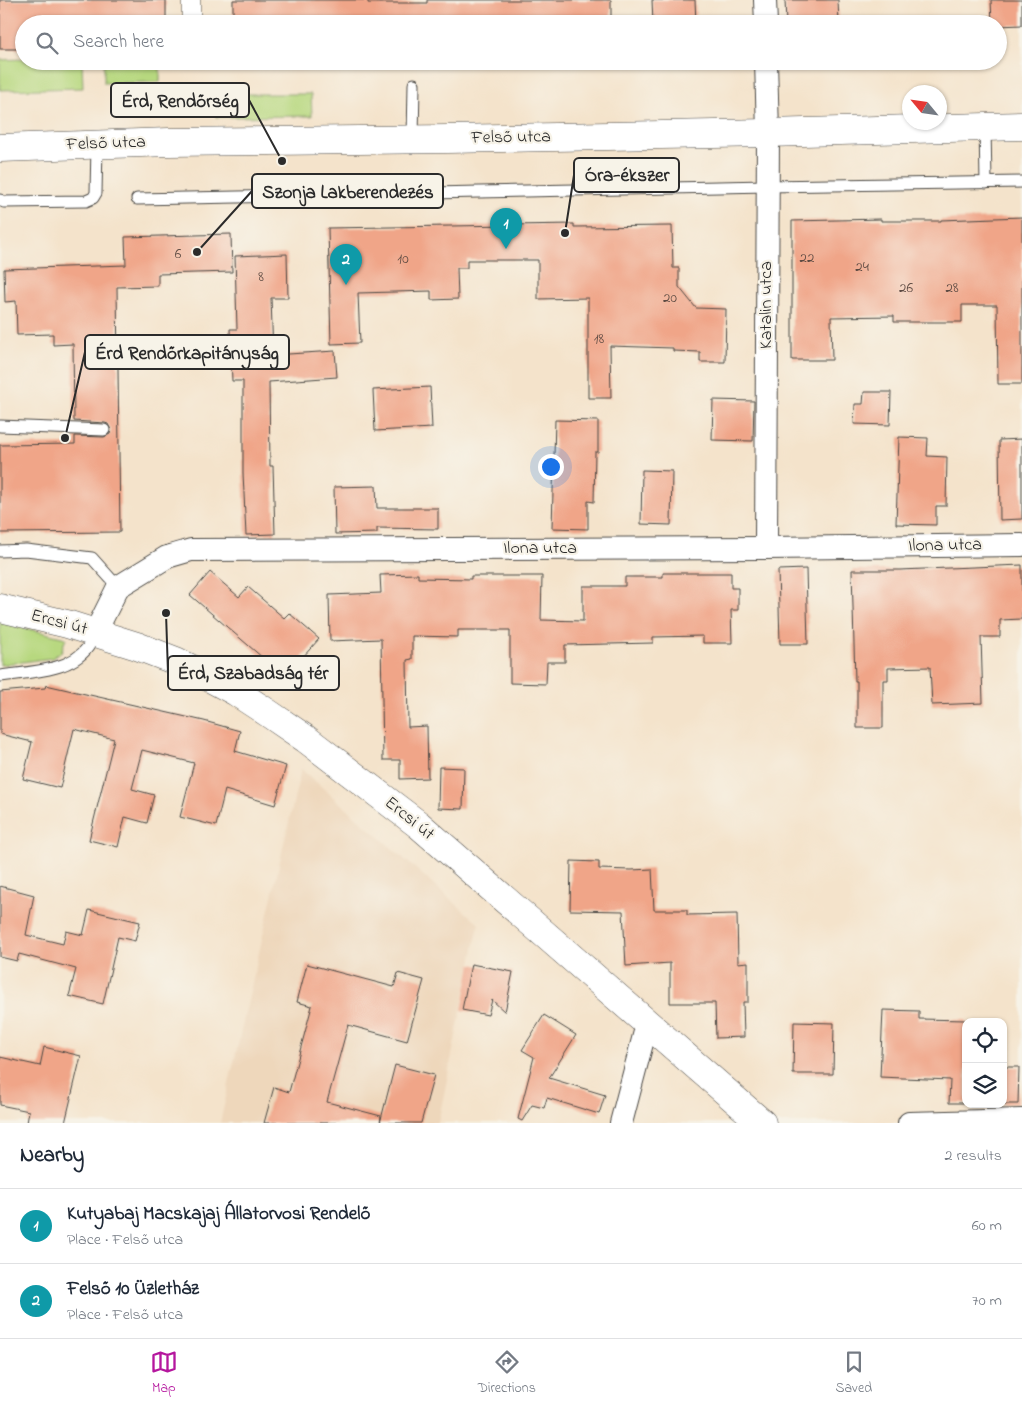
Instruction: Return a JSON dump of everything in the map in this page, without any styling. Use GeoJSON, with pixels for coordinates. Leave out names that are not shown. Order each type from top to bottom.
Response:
{"type":"FeatureCollection","features":[{"type":"Feature","properties":{"kind":"street"},"geometry":{"type":"LineString","coordinates":[[191,0],[191,15]]}},
{"type":"Feature","properties":{"kind":"street"},"geometry":{"type":"LineString","coordinates":[[765,0],[766,15]]}},
{"type":"Feature","properties":{"kind":"street","name":"Katalin utca"},"geometry":{"type":"LineString","coordinates":[[766,70],[768,133],[766,548]]}},
{"type":"Feature","properties":{"kind":"street","name":"Felső utca"},"geometry":{"type":"LineString","coordinates":[[0,148],[169,142],[768,133],[1022,126]]}},
{"type":"Feature","properties":{"kind":"street","name":"Ilona utca"},"geometry":{"type":"LineString","coordinates":[[118,587],[167,557],[191,550],[1022,545]]}},
{"type":"Feature","properties":{"kind":"street"},"geometry":{"type":"LineString","coordinates":[[95,633],[118,587]]}},
{"type":"Feature","properties":{"kind":"street","name":"Ercsi út"},"geometry":{"type":"LineString","coordinates":[[0,608],[67,624],[137,646],[176,661],[244,698],[306,739],[419,825],[762,1123]]}},
{"type":"Feature","properties":{"kind":"street"},"geometry":{"type":"LineString","coordinates":[[621,1123],[647,1024]]}},
{"type":"Feature","properties":{"kind":"street"},"geometry":{"type":"LineString","coordinates":[[909,1123],[1022,1120]]}},
{"type":"Feature","properties":{"kind":"lane"},"geometry":{"type":"LineString","coordinates":[[413,139],[414,84]]}},
{"type":"Feature","properties":{"kind":"lane"},"geometry":{"type":"LineString","coordinates":[[985,127],[986,183]]}},
{"type":"Feature","properties":{"kind":"lane"},"geometry":{"type":"LineString","coordinates":[[0,200],[4,202],[86,201],[93,198],[96,193],[97,144]]}},
{"type":"Feature","properties":{"kind":"lane"},"geometry":{"type":"LineString","coordinates":[[136,199],[1022,182]]}},
{"type":"Feature","properties":{"kind":"lane"},"geometry":{"type":"LineString","coordinates":[[0,426],[104,430]]}},
{"type":"Feature","properties":{"kind":"lane"},"geometry":{"type":"LineString","coordinates":[[0,550],[26,550],[92,558],[118,587]]}},
{"type":"Feature","properties":{"kind":"lane"},"geometry":{"type":"LineString","coordinates":[[0,676],[52,669],[78,658],[88,647],[95,633]]}},
{"type":"Feature","properties":{"kind":"shaded area"},"geometry":{"type":"Polygon","coordinates":[[[301,769],[479,924],[438,1123],[220,1123],[301,769]]]}},
{"type":"Feature","properties":{"kind":"green space"},"geometry":{"type":"Polygon","coordinates":[[[15,59],[15,70],[82,70],[83,88],[0,90],[0,60],[15,59]]]}},
{"type":"Feature","properties":{"kind":"green space"},"geometry":{"type":"Polygon","coordinates":[[[104,70],[160,70],[160,82],[104,83],[104,70]]]}},
{"type":"Feature","properties":{"kind":"green space"},"geometry":{"type":"Polygon","coordinates":[[[216,94],[311,94],[312,116],[216,117],[216,94]]]}},
{"type":"Feature","properties":{"kind":"green space"},"geometry":{"type":"Polygon","coordinates":[[[0,622],[66,638],[61,652],[52,658],[0,665],[0,622]]]}},
{"type":"Feature","properties":{"kind":"building"},"geometry":{"type":"Polygon","coordinates":[[[0,0],[166,0],[166,15],[15,15],[15,49],[0,49],[0,0]]]}},
{"type":"Feature","properties":{"kind":"building"},"geometry":{"type":"Polygon","coordinates":[[[233,0],[368,0],[368,3],[427,3],[427,0],[611,0],[611,15],[233,15],[233,0]]]}},
{"type":"Feature","properties":{"kind":"building"},"geometry":{"type":"Polygon","coordinates":[[[652,0],[695,0],[696,15],[653,15],[652,0]]]}},
{"type":"Feature","properties":{"kind":"building"},"geometry":{"type":"Polygon","coordinates":[[[785,0],[838,0],[839,15],[786,15],[785,0]]]}},
{"type":"Feature","properties":{"kind":"building"},"geometry":{"type":"Polygon","coordinates":[[[991,0],[1022,0],[1022,25],[1007,26],[1007,15],[992,15],[991,0]]]}},
{"type":"Feature","properties":{"kind":"building"},"geometry":{"type":"Polygon","coordinates":[[[1022,217],[1022,384],[998,384],[997,305],[962,305],[962,322],[894,322],[894,316],[831,317],[832,360],[792,360],[792,221],[881,219],[881,221],[941,221],[1022,217]]]}},
{"type":"Feature","properties":{"kind":"building"},"geometry":{"type":"Polygon","coordinates":[[[574,224],[574,227],[672,226],[673,268],[679,268],[679,287],[696,308],[726,309],[725,362],[700,362],[700,352],[673,351],[673,348],[610,346],[611,398],[588,398],[588,298],[538,299],[538,260],[467,260],[467,268],[457,268],[458,299],[431,300],[431,291],[358,293],[360,343],[331,344],[328,228],[574,224]]]}},
{"type":"Feature","properties":{"kind":"building"},"geometry":{"type":"Polygon","coordinates":[[[231,234],[232,272],[158,274],[158,286],[117,287],[120,532],[0,533],[0,445],[75,444],[75,436],[104,437],[110,434],[111,430],[108,424],[105,423],[74,421],[73,344],[53,345],[53,334],[17,335],[16,301],[5,302],[4,269],[126,265],[125,237],[231,234]]]}},
{"type":"Feature","properties":{"kind":"building"},"geometry":{"type":"Polygon","coordinates":[[[287,254],[288,298],[271,298],[273,355],[335,351],[337,377],[269,382],[270,466],[273,466],[275,534],[246,535],[243,473],[243,381],[232,381],[230,329],[237,329],[235,256],[287,254]]]}},
{"type":"Feature","properties":{"kind":"building"},"geometry":{"type":"Polygon","coordinates":[[[430,387],[432,428],[375,431],[373,390],[430,387]]]}},
{"type":"Feature","properties":{"kind":"building"},"geometry":{"type":"Polygon","coordinates":[[[864,392],[891,392],[890,425],[854,424],[855,404],[863,404],[864,392]]]}},
{"type":"Feature","properties":{"kind":"building"},"geometry":{"type":"Polygon","coordinates":[[[713,400],[754,401],[753,441],[712,440],[713,400]]]}},
{"type":"Feature","properties":{"kind":"building"},"geometry":{"type":"Polygon","coordinates":[[[555,420],[598,421],[598,452],[595,452],[594,502],[588,501],[588,529],[552,528],[555,420]]]}},
{"type":"Feature","properties":{"kind":"building"},"geometry":{"type":"Polygon","coordinates":[[[899,437],[928,438],[927,456],[947,457],[946,506],[936,506],[936,525],[896,524],[899,437]]]}},
{"type":"Feature","properties":{"kind":"building"},"geometry":{"type":"Polygon","coordinates":[[[1022,439],[1022,519],[1000,520],[999,440],[1022,439]]]}},
{"type":"Feature","properties":{"kind":"building"},"geometry":{"type":"Polygon","coordinates":[[[642,470],[672,471],[671,525],[641,524],[642,470]]]}},
{"type":"Feature","properties":{"kind":"building"},"geometry":{"type":"Polygon","coordinates":[[[376,486],[377,508],[438,508],[438,529],[377,528],[377,533],[335,534],[334,487],[376,486]]]}},
{"type":"Feature","properties":{"kind":"building"},"geometry":{"type":"Polygon","coordinates":[[[1022,565],[1022,619],[1000,620],[1000,637],[981,637],[983,703],[932,705],[930,667],[888,668],[888,680],[883,680],[883,728],[857,728],[852,570],[1022,565]]]}},
{"type":"Feature","properties":{"kind":"building"},"geometry":{"type":"Polygon","coordinates":[[[806,569],[808,644],[780,644],[778,570],[806,569]]]}},
{"type":"Feature","properties":{"kind":"building"},"geometry":{"type":"Polygon","coordinates":[[[210,572],[239,597],[248,587],[284,618],[289,613],[319,639],[285,677],[190,595],[210,572]]]}},
{"type":"Feature","properties":{"kind":"building"},"geometry":{"type":"Polygon","coordinates":[[[663,573],[731,573],[731,588],[738,588],[738,610],[731,610],[732,643],[703,643],[703,636],[653,637],[653,643],[565,645],[565,662],[547,662],[546,684],[510,683],[510,630],[458,630],[458,637],[412,636],[412,659],[407,660],[408,727],[427,726],[428,778],[400,779],[400,760],[383,760],[381,639],[330,641],[329,595],[381,593],[380,575],[418,574],[418,578],[471,579],[471,576],[542,576],[541,620],[583,621],[583,586],[625,586],[625,577],[663,577],[663,573]]]}},
{"type":"Feature","properties":{"kind":"building"},"geometry":{"type":"Polygon","coordinates":[[[46,685],[240,731],[235,751],[286,766],[275,805],[225,790],[216,826],[180,817],[194,763],[142,750],[132,789],[154,795],[147,823],[125,817],[118,847],[89,840],[114,739],[74,729],[60,788],[23,779],[32,742],[0,734],[0,692],[45,688],[46,685]]]}},
{"type":"Feature","properties":{"kind":"building"},"geometry":{"type":"Polygon","coordinates":[[[439,767],[464,768],[463,809],[438,808],[439,767]]]}},
{"type":"Feature","properties":{"kind":"building"},"geometry":{"type":"Polygon","coordinates":[[[571,861],[599,862],[599,869],[652,869],[654,910],[687,910],[687,915],[737,914],[738,963],[748,962],[748,1002],[743,1002],[744,1037],[716,1038],[715,1003],[670,1003],[670,963],[626,966],[623,911],[570,910],[571,861]]]}},
{"type":"Feature","properties":{"kind":"building"},"geometry":{"type":"Polygon","coordinates":[[[0,886],[34,895],[26,935],[63,944],[66,931],[83,935],[89,910],[140,922],[135,941],[118,937],[103,1004],[69,996],[76,969],[19,954],[17,961],[0,957],[0,886]]]}},
{"type":"Feature","properties":{"kind":"building"},"geometry":{"type":"Polygon","coordinates":[[[307,964],[394,987],[398,973],[424,980],[407,1041],[348,1025],[327,1102],[381,1116],[380,1123],[264,1123],[274,1087],[289,1092],[312,1006],[297,1002],[307,964]]]}},
{"type":"Feature","properties":{"kind":"building"},"geometry":{"type":"Polygon","coordinates":[[[471,964],[513,972],[505,1012],[492,1000],[488,1015],[462,1010],[471,964]]]}},
{"type":"Feature","properties":{"kind":"building"},"geometry":{"type":"Polygon","coordinates":[[[883,1010],[919,1011],[919,1019],[962,1020],[962,1103],[949,1103],[950,1080],[880,1077],[883,1010]]]}},
{"type":"Feature","properties":{"kind":"building"},"geometry":{"type":"Polygon","coordinates":[[[544,1015],[576,1035],[549,1078],[605,1095],[599,1114],[547,1098],[544,1108],[532,1105],[522,1121],[518,1119],[534,1057],[522,1050],[544,1015]]]}},
{"type":"Feature","properties":{"kind":"building"},"geometry":{"type":"Polygon","coordinates":[[[794,1022],[834,1023],[833,1074],[793,1074],[794,1022]]]}},
{"type":"Feature","properties":{"kind":"building"},"geometry":{"type":"Polygon","coordinates":[[[44,1047],[81,1056],[65,1123],[27,1123],[29,1111],[0,1105],[0,1057],[40,1066],[44,1047]]]}},
{"type":"Feature","properties":{"kind":"building"},"geometry":{"type":"Polygon","coordinates":[[[395,1065],[434,1075],[421,1123],[380,1123],[395,1065]]]}},
{"type":"Feature","properties":{"kind":"building"},"geometry":{"type":"Polygon","coordinates":[[[1007,1067],[1019,1067],[1018,1104],[1007,1104],[1007,1067]]]}},
{"type":"Feature","properties":{"kind":"place","name":"Érd, Rendőrség"},"geometry":{"type":"Point","coordinates":[282,161]}},
{"type":"Feature","properties":{"kind":"place","name":"Óra-ékszer"},"geometry":{"type":"Point","coordinates":[565,233]}},
{"type":"Feature","properties":{"kind":"place","name":"Kutyabaj Macskajaj Állatorvosi Rendelő"},"geometry":{"type":"Point","coordinates":[506,249]}},
{"type":"Feature","properties":{"kind":"place","name":"Szonja Lakberendezés"},"geometry":{"type":"Point","coordinates":[197,252]}},
{"type":"Feature","properties":{"kind":"place","name":"Felső 10 Üzletház"},"geometry":{"type":"Point","coordinates":[346,285]}},
{"type":"Feature","properties":{"kind":"place","name":"Érd Rendőrkapitányság"},"geometry":{"type":"Point","coordinates":[65,438]}},
{"type":"Feature","properties":{"kind":"place","name":"Érd, Szabadság tér"},"geometry":{"type":"Point","coordinates":[166,613]}}]}
